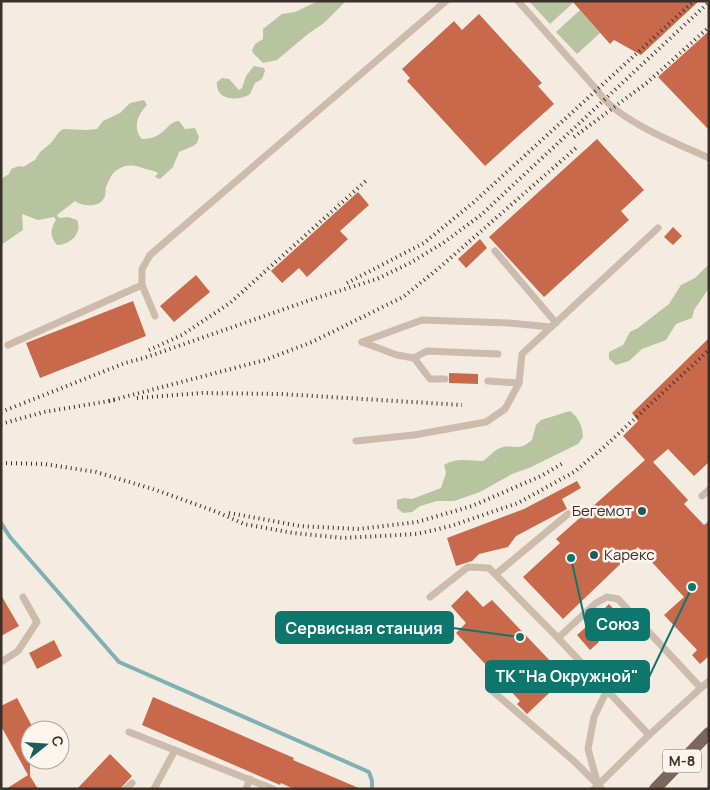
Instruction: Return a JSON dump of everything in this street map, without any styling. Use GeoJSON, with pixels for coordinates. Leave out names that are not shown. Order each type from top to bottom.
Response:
{"type":"FeatureCollection","features":[{"type":"Feature","properties":{"kind":"main road","name":"М-8"},"geometry":{"type":"LineString","coordinates":[[655,789],[709,733]]}},
{"type":"Feature","properties":{"kind":"lane"},"geometry":{"type":"LineString","coordinates":[[155,316],[142,284],[142,270],[150,255],[446,1]]}},
{"type":"Feature","properties":{"kind":"lane"},"geometry":{"type":"LineString","coordinates":[[518,1],[597,90],[604,102],[650,131],[709,158]]}},
{"type":"Feature","properties":{"kind":"lane"},"geometry":{"type":"LineString","coordinates":[[356,440],[414,435],[486,422],[505,409],[520,382],[522,354],[658,228]]}},
{"type":"Feature","properties":{"kind":"lane"},"geometry":{"type":"LineString","coordinates":[[495,252],[553,325]]}},
{"type":"Feature","properties":{"kind":"lane"},"geometry":{"type":"LineString","coordinates":[[8,345],[142,284]]}},
{"type":"Feature","properties":{"kind":"lane"},"geometry":{"type":"LineString","coordinates":[[498,354],[427,352],[414,358],[397,355],[362,342],[422,320],[553,325]]}},
{"type":"Feature","properties":{"kind":"lane"},"geometry":{"type":"LineString","coordinates":[[414,358],[430,379],[446,379]]}},
{"type":"Feature","properties":{"kind":"lane"},"geometry":{"type":"LineString","coordinates":[[488,381],[520,382]]}},
{"type":"Feature","properties":{"kind":"lane"},"geometry":{"type":"LineString","coordinates":[[702,496],[709,490]]}},
{"type":"Feature","properties":{"kind":"lane"},"geometry":{"type":"LineString","coordinates":[[496,574],[568,514]]}},
{"type":"Feature","properties":{"kind":"lane"},"geometry":{"type":"LineString","coordinates":[[430,596],[468,566],[489,568],[649,735]]}},
{"type":"Feature","properties":{"kind":"lane"},"geometry":{"type":"LineString","coordinates":[[1,662],[18,650],[37,622],[23,597]]}},
{"type":"Feature","properties":{"kind":"lane"},"geometry":{"type":"LineString","coordinates":[[558,638],[596,602],[607,597],[618,599],[701,688]]}},
{"type":"Feature","properties":{"kind":"lane"},"geometry":{"type":"LineString","coordinates":[[598,788],[649,735],[709,681]]}},
{"type":"Feature","properties":{"kind":"lane"},"geometry":{"type":"LineString","coordinates":[[489,688],[575,762],[598,788]]}},
{"type":"Feature","properties":{"kind":"lane"},"geometry":{"type":"LineString","coordinates":[[598,788],[588,748],[594,717],[607,690]]}},
{"type":"Feature","properties":{"kind":"lane"},"geometry":{"type":"LineString","coordinates":[[129,732],[273,789]]}},
{"type":"Feature","properties":{"kind":"lane"},"geometry":{"type":"LineString","coordinates":[[154,789],[175,750]]}},
{"type":"Feature","properties":{"kind":"lane"},"geometry":{"type":"LineString","coordinates":[[246,789],[250,779]]}},
{"type":"Feature","properties":{"kind":"green space"},"geometry":{"type":"Polygon","coordinates":[[[318,1],[346,1],[324,23],[277,60],[263,63],[253,53],[252,50],[255,44],[263,39],[263,29],[282,14],[295,12],[318,1]]]}},
{"type":"Feature","properties":{"kind":"green space"},"geometry":{"type":"Polygon","coordinates":[[[529,1],[572,1],[573,3],[550,24],[529,1]]]}},
{"type":"Feature","properties":{"kind":"green space"},"geometry":{"type":"Polygon","coordinates":[[[580,10],[600,33],[577,54],[556,32],[580,10]]]}},
{"type":"Feature","properties":{"kind":"green space"},"geometry":{"type":"Polygon","coordinates":[[[254,66],[264,68],[265,71],[262,79],[255,83],[250,94],[240,98],[228,98],[220,93],[217,88],[217,82],[222,78],[229,79],[239,90],[254,66]]]}},
{"type":"Feature","properties":{"kind":"green space"},"geometry":{"type":"Polygon","coordinates":[[[144,100],[147,105],[137,121],[137,130],[142,139],[161,134],[171,124],[179,121],[185,129],[195,128],[199,137],[197,143],[179,152],[173,167],[160,179],[155,177],[158,173],[153,171],[129,165],[124,166],[109,179],[105,196],[100,203],[87,205],[75,201],[57,215],[59,218],[68,217],[77,220],[77,234],[71,241],[57,245],[52,236],[56,220],[54,217],[38,220],[22,214],[23,230],[1,245],[1,179],[9,174],[11,169],[19,166],[23,167],[35,160],[40,152],[63,129],[97,129],[103,121],[120,113],[130,103],[144,100]]]}},
{"type":"Feature","properties":{"kind":"green space"},"geometry":{"type":"Polygon","coordinates":[[[709,264],[709,288],[694,310],[692,318],[676,324],[666,340],[642,349],[629,361],[616,365],[609,359],[609,352],[623,345],[630,332],[669,304],[681,285],[695,278],[709,264]]]}},
{"type":"Feature","properties":{"kind":"green space"},"geometry":{"type":"Polygon","coordinates":[[[570,411],[580,422],[582,429],[583,437],[578,444],[529,468],[512,474],[480,492],[454,501],[437,501],[420,506],[412,512],[403,513],[397,508],[397,500],[404,498],[412,499],[441,488],[446,473],[444,465],[458,460],[483,461],[500,448],[523,446],[532,440],[536,425],[541,420],[570,411]]]}},
{"type":"Feature","properties":{"kind":"building"},"geometry":{"type":"Polygon","coordinates":[[[572,1],[699,1],[641,55],[614,40],[610,44],[572,1]]]}},
{"type":"Feature","properties":{"kind":"building"},"geometry":{"type":"Polygon","coordinates":[[[479,14],[542,83],[538,86],[554,104],[485,166],[407,81],[410,78],[402,69],[454,21],[462,30],[479,14]]]}},
{"type":"Feature","properties":{"kind":"building"},"geometry":{"type":"Polygon","coordinates":[[[709,31],[709,130],[658,77],[709,31]]]}},
{"type":"Feature","properties":{"kind":"building"},"geometry":{"type":"Polygon","coordinates":[[[597,139],[644,190],[621,211],[629,220],[544,297],[489,237],[597,139]]]}},
{"type":"Feature","properties":{"kind":"building"},"geometry":{"type":"Polygon","coordinates":[[[358,192],[369,205],[340,231],[348,239],[307,277],[299,268],[282,283],[271,271],[358,192]]]}},
{"type":"Feature","properties":{"kind":"building"},"geometry":{"type":"Polygon","coordinates":[[[673,227],[682,236],[673,245],[664,237],[673,227]]]}},
{"type":"Feature","properties":{"kind":"building"},"geometry":{"type":"Polygon","coordinates":[[[480,239],[487,248],[466,268],[458,259],[480,239]]]}},
{"type":"Feature","properties":{"kind":"building"},"geometry":{"type":"Polygon","coordinates":[[[196,275],[210,292],[174,322],[160,306],[196,275]]]}},
{"type":"Feature","properties":{"kind":"building"},"geometry":{"type":"Polygon","coordinates":[[[133,301],[146,336],[40,378],[26,343],[133,301]]]}},
{"type":"Feature","properties":{"kind":"building"},"geometry":{"type":"Polygon","coordinates":[[[709,338],[709,462],[694,476],[668,449],[653,462],[688,500],[684,504],[704,525],[709,521],[709,656],[700,664],[692,655],[697,650],[664,615],[684,597],[638,547],[563,619],[523,577],[560,543],[556,539],[645,460],[623,436],[638,421],[632,413],[709,338]]]}},
{"type":"Feature","properties":{"kind":"building"},"geometry":{"type":"Polygon","coordinates":[[[449,373],[478,374],[478,384],[449,383],[449,373]]]}},
{"type":"Feature","properties":{"kind":"building"},"geometry":{"type":"Polygon","coordinates":[[[577,481],[581,488],[562,499],[567,509],[516,536],[508,547],[479,554],[472,561],[456,566],[447,538],[524,509],[577,481]]]}},
{"type":"Feature","properties":{"kind":"building"},"geometry":{"type":"Polygon","coordinates":[[[467,590],[483,607],[492,600],[556,667],[557,665],[567,676],[527,714],[517,704],[520,701],[456,633],[466,623],[451,606],[467,590]]]}},
{"type":"Feature","properties":{"kind":"building"},"geometry":{"type":"Polygon","coordinates":[[[1,595],[19,626],[1,636],[1,595]]]}},
{"type":"Feature","properties":{"kind":"building"},"geometry":{"type":"Polygon","coordinates":[[[609,604],[618,614],[610,622],[601,612],[609,604]]]}},
{"type":"Feature","properties":{"kind":"building"},"geometry":{"type":"Polygon","coordinates":[[[586,627],[599,642],[590,650],[577,635],[586,627]]]}},
{"type":"Feature","properties":{"kind":"building"},"geometry":{"type":"Polygon","coordinates":[[[54,640],[62,656],[37,669],[29,653],[54,640]]]}},
{"type":"Feature","properties":{"kind":"building"},"geometry":{"type":"Polygon","coordinates":[[[153,697],[361,789],[294,789],[281,783],[280,785],[142,725],[153,697]]]}},
{"type":"Feature","properties":{"kind":"building"},"geometry":{"type":"Polygon","coordinates":[[[17,698],[29,720],[20,720],[20,760],[1,726],[1,706],[17,698]]]}},
{"type":"Feature","properties":{"kind":"building"},"geometry":{"type":"Polygon","coordinates":[[[110,754],[132,776],[120,789],[77,789],[110,754]]]}},
{"type":"Feature","properties":{"kind":"building"},"geometry":{"type":"Polygon","coordinates":[[[25,770],[30,770],[30,776],[38,789],[6,789],[28,775],[25,770]]]}},
{"type":"Feature","properties":{"kind":"waterway"},"geometry":{"type":"LineString","coordinates":[[1,523],[10,537],[119,662],[369,772],[372,789]]}},
{"type":"Feature","properties":{"kind":"railway"},"geometry":{"type":"LineString","coordinates":[[347,283],[424,243],[474,202],[694,1]]}},
{"type":"Feature","properties":{"kind":"railway"},"geometry":{"type":"LineString","coordinates":[[1,412],[125,363],[377,279],[410,263],[443,243],[481,215],[709,2]]}},
{"type":"Feature","properties":{"kind":"railway"},"geometry":{"type":"LineString","coordinates":[[574,137],[648,82],[709,27]]}},
{"type":"Feature","properties":{"kind":"railway"},"geometry":{"type":"LineString","coordinates":[[109,401],[265,360],[312,342],[403,297],[439,268],[576,148]]}},
{"type":"Feature","properties":{"kind":"railway"},"geometry":{"type":"LineString","coordinates":[[149,350],[182,335],[230,303],[368,179]]}},
{"type":"Feature","properties":{"kind":"railway"},"geometry":{"type":"LineString","coordinates":[[1,463],[44,464],[96,472],[156,490],[244,524],[293,533],[343,538],[417,534],[451,526],[518,503],[574,472],[603,448],[709,350]]}},
{"type":"Feature","properties":{"kind":"railway"},"geometry":{"type":"LineString","coordinates":[[137,398],[202,393],[281,394],[462,405]]}},
{"type":"Feature","properties":{"kind":"railway"},"geometry":{"type":"LineString","coordinates":[[1,424],[44,412],[115,400]]}},
{"type":"Feature","properties":{"kind":"railway"},"geometry":{"type":"LineString","coordinates":[[229,513],[300,526],[359,529],[417,522],[472,506],[541,476],[565,462]]}},
{"type":"Feature","properties":{"kind":"place","name":"Бегемот"},"geometry":{"type":"Point","coordinates":[642,511]}},
{"type":"Feature","properties":{"kind":"place","name":"Карекс"},"geometry":{"type":"Point","coordinates":[594,555]}},
{"type":"Feature","properties":{"kind":"place","name":"Союз"},"geometry":{"type":"Point","coordinates":[571,558]}},
{"type":"Feature","properties":{"kind":"place","name":"ТК \"На Окружной\""},"geometry":{"type":"Point","coordinates":[692,587]}},
{"type":"Feature","properties":{"kind":"place","name":"Сервисная станция"},"geometry":{"type":"Point","coordinates":[520,637]}}]}
